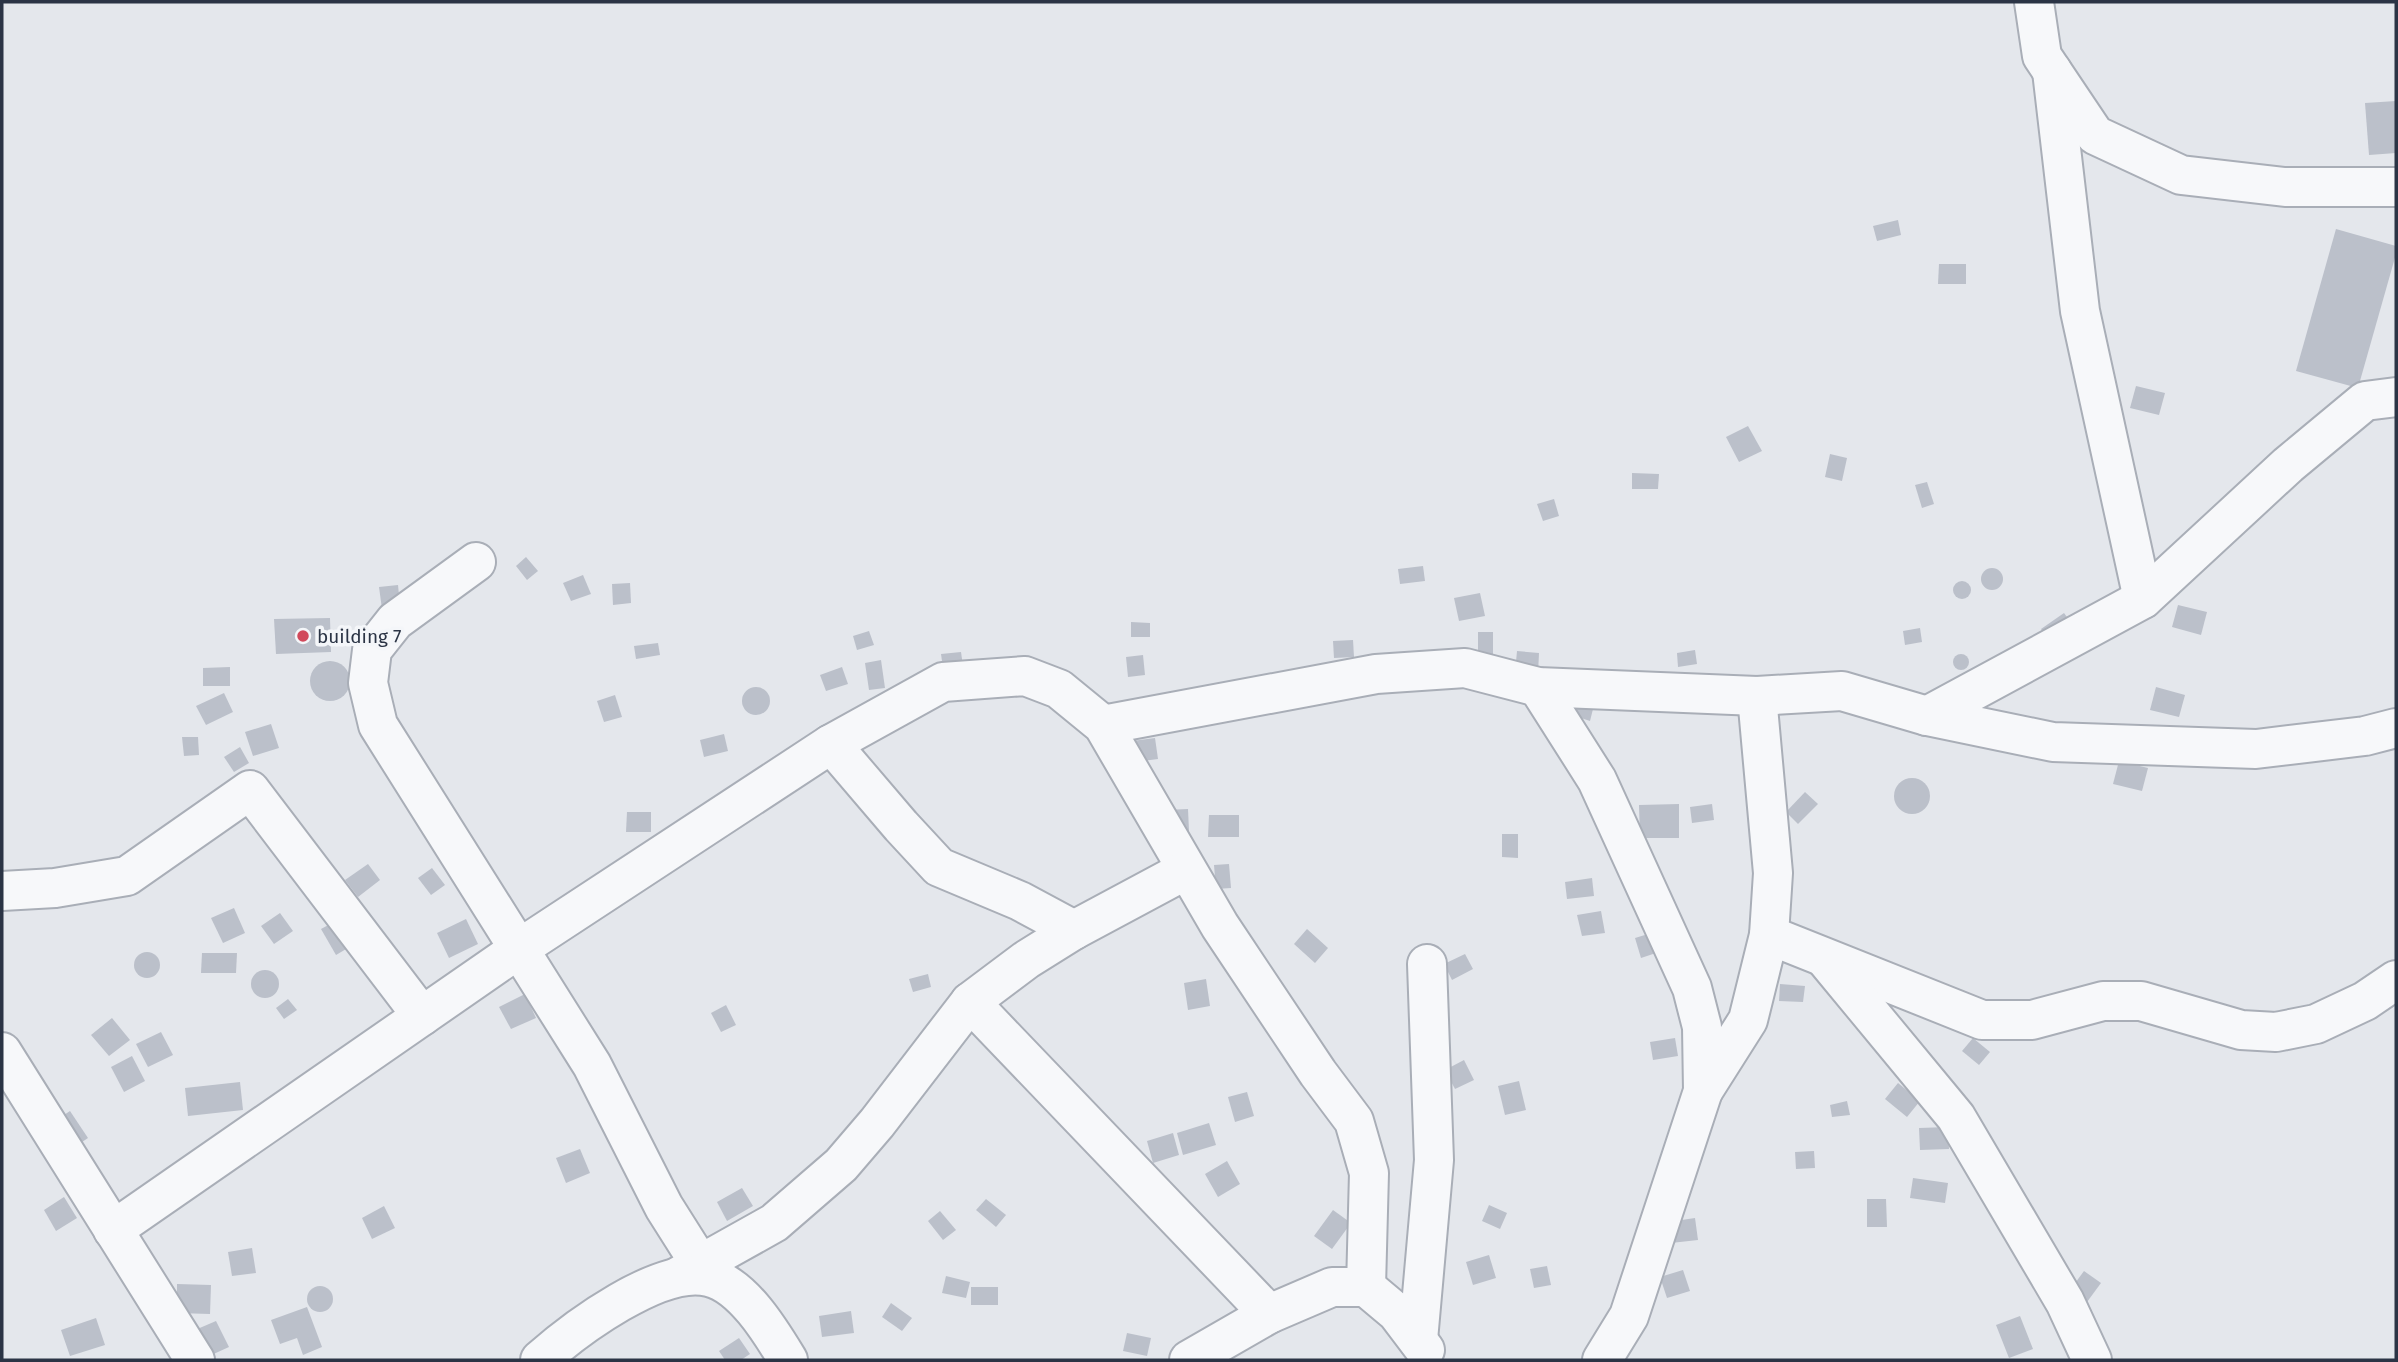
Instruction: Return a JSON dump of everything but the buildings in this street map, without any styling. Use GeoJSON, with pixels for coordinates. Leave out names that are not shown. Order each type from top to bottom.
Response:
{"type":"FeatureCollection","features":[{"type":"Feature","properties":{"kind":"street"},"geometry":{"type":"LineString","coordinates":[[2034,2],[2042,56],[2095,135],[2181,175],[2285,187],[2396,187]]}},
{"type":"Feature","properties":{"kind":"street"},"geometry":{"type":"LineString","coordinates":[[2052,71],[2080,310],[2143,599]]}},
{"type":"Feature","properties":{"kind":"street"},"geometry":{"type":"LineString","coordinates":[[1927,716],[2143,599],[2288,465],[2365,401],[2396,397]]}},
{"type":"Feature","properties":{"kind":"street"},"geometry":{"type":"LineString","coordinates":[[476,562],[395,621],[372,650],[368,683],[378,724],[592,1065],[664,1207],[689,1270],[734,1290],[768,1327],[788,1360]]}},
{"type":"Feature","properties":{"kind":"street"},"geometry":{"type":"LineString","coordinates":[[1103,725],[1376,674],[1465,668],[1538,687],[1757,696],[1842,691],[1927,716],[2053,742],[2256,749],[2365,736],[2396,728]]}},
{"type":"Feature","properties":{"kind":"street"},"geometry":{"type":"LineString","coordinates":[[113,1230],[520,948],[831,744],[943,682],[1025,676],[1059,690],[1103,725],[1220,926],[1318,1073],[1354,1121],[1369,1173],[1366,1287]]}},
{"type":"Feature","properties":{"kind":"street"},"geometry":{"type":"LineString","coordinates":[[1538,687],[1597,780],[1692,988],[1702,1027],[1703,1091]]}},
{"type":"Feature","properties":{"kind":"street"},"geometry":{"type":"LineString","coordinates":[[1602,1360],[1629,1317],[1703,1091],[1748,1020],[1769,935],[1773,873],[1757,696]]}},
{"type":"Feature","properties":{"kind":"street"},"geometry":{"type":"LineString","coordinates":[[831,744],[939,867],[1020,901],[1074,930]]}},
{"type":"Feature","properties":{"kind":"street"},"geometry":{"type":"LineString","coordinates":[[2,891],[55,888],[127,876],[250,790],[422,1016]]}},
{"type":"Feature","properties":{"kind":"street"},"geometry":{"type":"LineString","coordinates":[[540,1360],[617,1302],[689,1270],[774,1223],[841,1165],[877,1123],[970,1002],[1026,960],[1074,930],[1186,870]]}},
{"type":"Feature","properties":{"kind":"street"},"geometry":{"type":"LineString","coordinates":[[1769,935],[1982,1020],[2032,1020],[2103,1001],[2141,1001],[2241,1030],[2276,1032],[2316,1024],[2365,1001],[2396,981]]}},
{"type":"Feature","properties":{"kind":"street"},"geometry":{"type":"LineString","coordinates":[[1823,957],[1956,1117],[2065,1302],[2092,1360]]}},
{"type":"Feature","properties":{"kind":"street"},"geometry":{"type":"LineString","coordinates":[[1425,1350],[1434,1160],[1427,964]]}},
{"type":"Feature","properties":{"kind":"street"},"geometry":{"type":"LineString","coordinates":[[970,1002],[1269,1314]]}},
{"type":"Feature","properties":{"kind":"street"},"geometry":{"type":"LineString","coordinates":[[2,1052],[195,1360]]}},
{"type":"Feature","properties":{"kind":"street"},"geometry":{"type":"LineString","coordinates":[[1189,1360],[1269,1314],[1332,1287],[1366,1287],[1397,1313],[1425,1350]]}},
{"type":"Feature","properties":{"kind":"place","name":"building 7"},"geometry":{"type":"Point","coordinates":[303,636]}}]}
